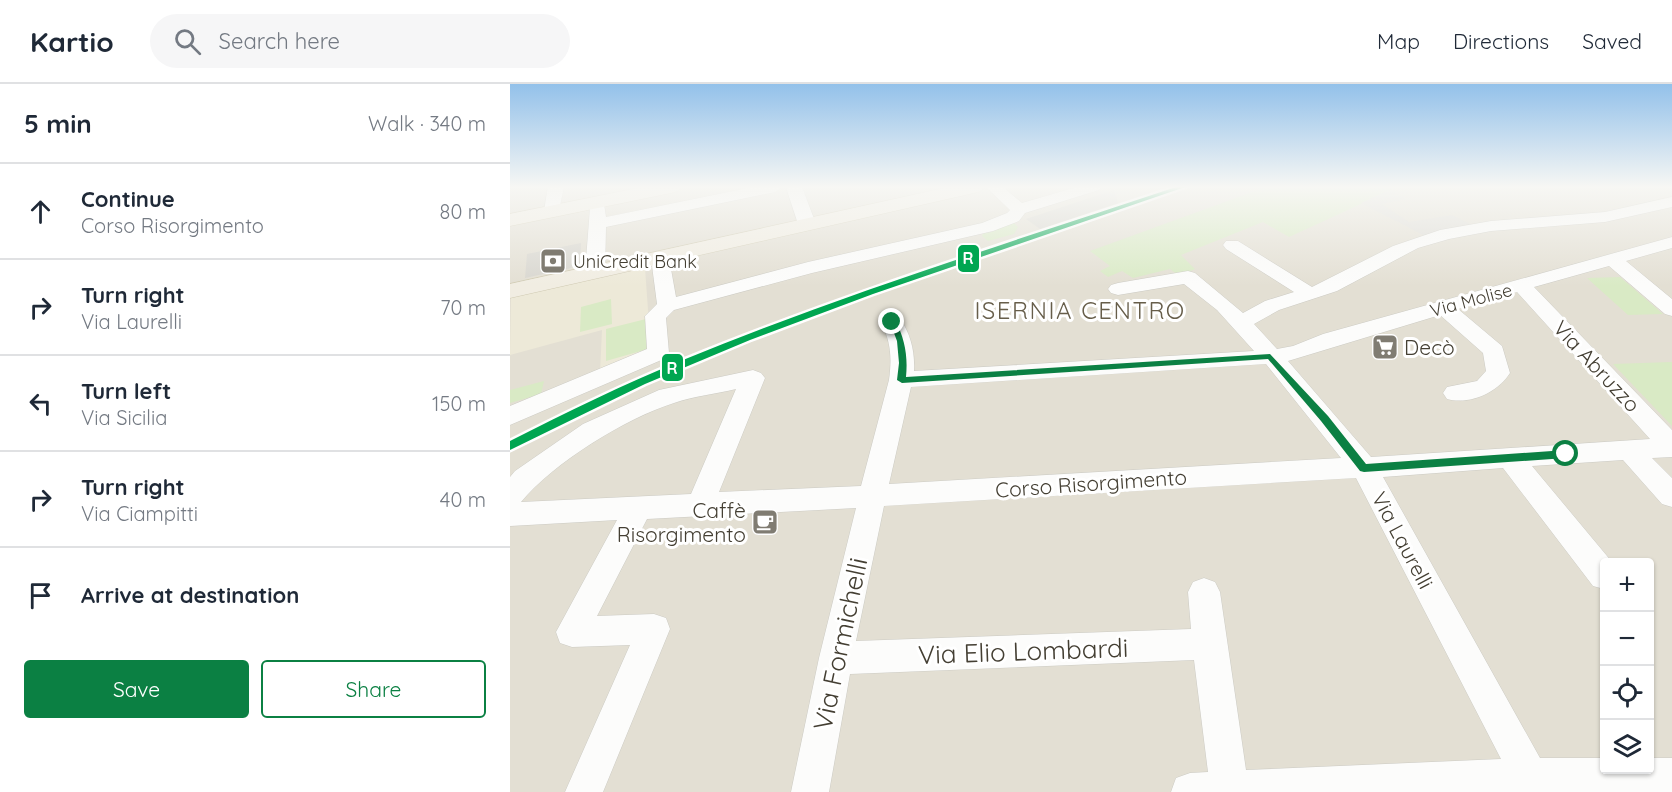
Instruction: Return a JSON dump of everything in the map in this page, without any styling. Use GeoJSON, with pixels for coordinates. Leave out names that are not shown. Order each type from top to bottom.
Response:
{"type":"FeatureCollection","features":[{"type":"Feature","properties":{"kind":"main road"},"geometry":{"type":"LineString","coordinates":[[510,291],[825,220]]}},
{"type":"Feature","properties":{"kind":"street"},"geometry":{"type":"LineString","coordinates":[[595,273],[597,220]]}},
{"type":"Feature","properties":{"kind":"street"},"geometry":{"type":"LineString","coordinates":[[597,224],[616,220]]}},
{"type":"Feature","properties":{"kind":"street"},"geometry":{"type":"LineString","coordinates":[[806,220],[807,224]]}},
{"type":"Feature","properties":{"kind":"street"},"geometry":{"type":"LineString","coordinates":[[510,416],[658,352],[655,316],[667,306],[808,268],[987,227],[1005,220]]}},
{"type":"Feature","properties":{"kind":"street"},"geometry":{"type":"LineString","coordinates":[[1242,324],[1252,314],[1329,287],[1396,252],[1456,232],[1497,225],[1559,220]]}},
{"type":"Feature","properties":{"kind":"street","name":"Via Molise"},"geometry":{"type":"LineString","coordinates":[[902,380],[1270,357],[1297,352],[1331,339],[1672,242]]}},
{"type":"Feature","properties":{"kind":"street"},"geometry":{"type":"LineString","coordinates":[[1232,245],[1310,294]]}},
{"type":"Feature","properties":{"kind":"street"},"geometry":{"type":"LineString","coordinates":[[660,258],[667,306]]}},
{"type":"Feature","properties":{"kind":"street"},"geometry":{"type":"LineString","coordinates":[[1613,260],[1672,310]]}},
{"type":"Feature","properties":{"kind":"street","name":"Via Laurelli"},"geometry":{"type":"LineString","coordinates":[[1118,289],[1188,277],[1242,324],[1324,418],[1364,468],[1388,509],[1530,777]]}},
{"type":"Feature","properties":{"kind":"street","name":"Via Abruzzo"},"geometry":{"type":"LineString","coordinates":[[1522,286],[1672,446]]}},
{"type":"Feature","properties":{"kind":"street"},"geometry":{"type":"LineString","coordinates":[[1443,307],[1494,351],[1498,372],[1484,387],[1455,393]]}},
{"type":"Feature","properties":{"kind":"street","name":"Via Formichelli"},"geometry":{"type":"LineString","coordinates":[[810,792],[836,658],[872,496],[888,426],[902,380],[901,341],[892,322]]}},
{"type":"Feature","properties":{"kind":"street"},"geometry":{"type":"LineString","coordinates":[[510,496],[525,478],[592,430],[667,396],[753,378],[700,505]]}},
{"type":"Feature","properties":{"kind":"street","name":"Corso Risorgimento"},"geometry":{"type":"LineString","coordinates":[[510,514],[872,496],[1330,468],[1364,468],[1672,446]]}},
{"type":"Feature","properties":{"kind":"street"},"geometry":{"type":"LineString","coordinates":[[1629,450],[1672,496]]}},
{"type":"Feature","properties":{"kind":"street"},"geometry":{"type":"LineString","coordinates":[[1510,458],[1600,570]]}},
{"type":"Feature","properties":{"kind":"street"},"geometry":{"type":"LineString","coordinates":[[584,792],[654,629],[572,632],[638,508]]}},
{"type":"Feature","properties":{"kind":"street"},"geometry":{"type":"LineString","coordinates":[[1204,592],[1209,644],[1230,789]]}},
{"type":"Feature","properties":{"kind":"street","name":"Via Elio Lombardi"},"geometry":{"type":"LineString","coordinates":[[836,658],[1209,644]]}},
{"type":"Feature","properties":{"kind":"street"},"geometry":{"type":"LineString","coordinates":[[1190,792],[1530,777],[1672,777]]}},
{"type":"Feature","properties":{"kind":"shaded area"},"geometry":{"type":"Polygon","coordinates":[[[510,220],[1672,220],[1672,792],[510,792],[510,220]]]}},
{"type":"Feature","properties":{"kind":"shaded area"},"geometry":{"type":"Polygon","coordinates":[[[1394,220],[1409,222],[1462,220],[1472,225],[1425,236],[1394,220]]]}},
{"type":"Feature","properties":{"kind":"shaded area"},"geometry":{"type":"Polygon","coordinates":[[[645,268],[651,351],[600,373],[602,330],[510,355],[511,298],[645,268]]]}},
{"type":"Feature","properties":{"kind":"green space"},"geometry":{"type":"Polygon","coordinates":[[[1175,220],[1326,220],[1289,237],[1263,222],[1181,255],[1195,269],[1179,276],[1170,269],[1133,278],[1122,271],[1108,277],[1100,271],[1110,266],[1090,251],[1175,220]]]}},
{"type":"Feature","properties":{"kind":"green space"},"geometry":{"type":"Polygon","coordinates":[[[1014,223],[1018,227],[1014,234],[988,241],[982,236],[984,231],[1014,223]]]}},
{"type":"Feature","properties":{"kind":"green space"},"geometry":{"type":"Polygon","coordinates":[[[1620,277],[1663,314],[1628,315],[1587,278],[1620,277]]]}},
{"type":"Feature","properties":{"kind":"green space"},"geometry":{"type":"Polygon","coordinates":[[[611,299],[612,324],[580,332],[581,307],[611,299]]]}},
{"type":"Feature","properties":{"kind":"green space"},"geometry":{"type":"Polygon","coordinates":[[[646,319],[648,349],[606,361],[606,329],[646,319]]]}},
{"type":"Feature","properties":{"kind":"green space"},"geometry":{"type":"Polygon","coordinates":[[[1672,362],[1672,426],[1613,364],[1672,362]]]}},
{"type":"Feature","properties":{"kind":"green space"},"geometry":{"type":"Polygon","coordinates":[[[544,381],[541,394],[510,403],[510,390],[544,381]]]}},
{"type":"Feature","properties":{"kind":"building"},"geometry":{"type":"Polygon","coordinates":[[[1027,220],[1067,220],[1040,229],[1027,220]]]}},
{"type":"Feature","properties":{"kind":"building","name":"UniCredit Bank"},"geometry":{"type":"Polygon","coordinates":[[[581,243],[580,266],[525,278],[527,254],[581,243]]]}},
{"type":"Feature","properties":{"kind":"transit line","name":"R"},"geometry":{"type":"LineString","coordinates":[[510,446],[641,381],[686,362],[808,314],[1082,220]]}},
{"type":"Feature","properties":{"kind":"place","name":"UniCredit Bank"},"geometry":{"type":"Point","coordinates":[553,261]}},
{"type":"Feature","properties":{"kind":"place","name":"Decò"},"geometry":{"type":"Point","coordinates":[1385,347]}},
{"type":"Feature","properties":{"kind":"place","name":"Caffè Risorgimento"},"geometry":{"type":"Point","coordinates":[765,522]}},
{"type":"Feature","properties":{"kind":"district","name":"ISERNIA CENTRO"},"geometry":{"type":"Point","coordinates":[1080,310]}},
{"type":"Feature","properties":{"kind":"route"},"geometry":{"type":"LineString","coordinates":[[892,322],[901,341],[902,380],[1161,362],[1270,357],[1364,468],[1566,454]]}}]}
